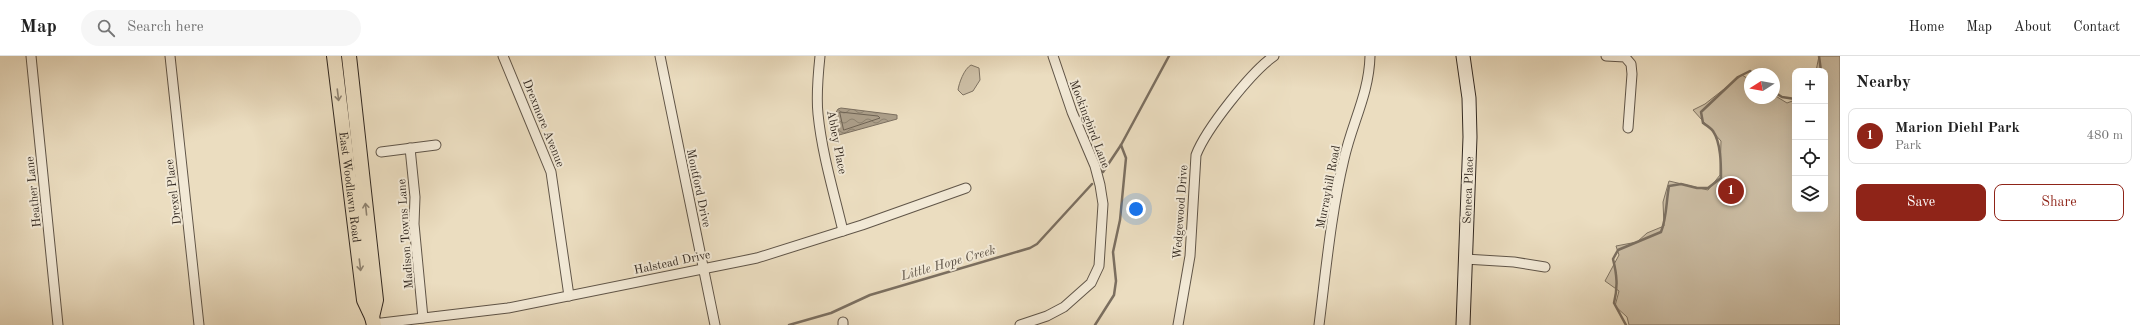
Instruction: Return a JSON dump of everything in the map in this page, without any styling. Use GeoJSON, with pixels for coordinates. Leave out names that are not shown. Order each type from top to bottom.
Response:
{"type":"FeatureCollection","features":[{"type":"Feature","properties":{"kind":"main road","name":"East Woodlawn Road"},"geometry":{"type":"LineString","coordinates":[[334,56],[364,300],[373,322]]}},
{"type":"Feature","properties":{"kind":"main road","name":"East Woodlawn Road"},"geometry":{"type":"LineString","coordinates":[[349,56],[376,300],[373,322]]}},
{"type":"Feature","properties":{"kind":"street","name":"Heather Lane"},"geometry":{"type":"LineString","coordinates":[[31,56],[58,325]]}},
{"type":"Feature","properties":{"kind":"street","name":"Drexel Place"},"geometry":{"type":"LineString","coordinates":[[170,56],[199,325]]}},
{"type":"Feature","properties":{"kind":"street","name":"Drexmore Avenue"},"geometry":{"type":"LineString","coordinates":[[504,56],[551,172],[569,296]]}},
{"type":"Feature","properties":{"kind":"street","name":"Montford Drive"},"geometry":{"type":"LineString","coordinates":[[660,56],[715,325]]}},
{"type":"Feature","properties":{"kind":"street","name":"Abbey Place"},"geometry":{"type":"LineString","coordinates":[[820,56],[817,94],[818,114],[821,136],[843,231]]}},
{"type":"Feature","properties":{"kind":"street","name":"Mockingbird Lane"},"geometry":{"type":"LineString","coordinates":[[1020,325],[1047,316],[1064,307],[1091,283],[1099,266],[1103,204],[1100,185],[1095,166],[1072,112],[1053,56]]}},
{"type":"Feature","properties":{"kind":"street","name":"Wedgewood Drive"},"geometry":{"type":"LineString","coordinates":[[1178,325],[1190,250],[1196,155],[1205,136],[1218,119],[1263,64],[1274,56]]}},
{"type":"Feature","properties":{"kind":"street","name":"Murrayhill Road"},"geometry":{"type":"LineString","coordinates":[[1318,325],[1339,182],[1349,142],[1363,102],[1367,84],[1370,56]]}},
{"type":"Feature","properties":{"kind":"street","name":"Seneca Place"},"geometry":{"type":"LineString","coordinates":[[1463,56],[1469,98],[1470,137],[1464,325]]}},
{"type":"Feature","properties":{"kind":"street"},"geometry":{"type":"LineString","coordinates":[[1606,56],[1624,57],[1631,64],[1632,74],[1628,128]]}},
{"type":"Feature","properties":{"kind":"street"},"geometry":{"type":"LineString","coordinates":[[381,152],[436,145]]}},
{"type":"Feature","properties":{"kind":"street","name":"Madison Towns Lane"},"geometry":{"type":"LineString","coordinates":[[410,148],[415,197],[414,224],[423,318]]}},
{"type":"Feature","properties":{"kind":"street","name":"Halstead Drive"},"geometry":{"type":"LineString","coordinates":[[373,322],[508,308],[771,254],[843,231],[966,188]]}},
{"type":"Feature","properties":{"kind":"street"},"geometry":{"type":"LineString","coordinates":[[1465,259],[1514,262],[1545,267]]}},
{"type":"Feature","properties":{"kind":"shaded area"},"geometry":{"type":"Polygon","coordinates":[[[1819,56],[1840,56],[1840,325],[1629,325],[1627,317],[1615,306],[1619,291],[1605,281],[1619,255],[1616,246],[1637,242],[1647,233],[1664,226],[1663,202],[1669,181],[1708,190],[1720,175],[1721,141],[1693,110],[1705,104],[1742,75],[1744,76],[1744,104],[1780,104],[1780,99],[1787,103],[1792,101],[1792,212],[1828,212],[1828,68],[1817,68],[1819,56]]]}},
{"type":"Feature","properties":{"kind":"shaded area"},"geometry":{"type":"Polygon","coordinates":[[[971,65],[979,68],[980,80],[973,91],[963,95],[958,90],[964,73],[971,65]]]}},
{"type":"Feature","properties":{"kind":"water"},"geometry":{"type":"Polygon","coordinates":[[[841,108],[897,115],[897,119],[839,135],[835,114],[838,109],[841,108]]]}},
{"type":"Feature","properties":{"kind":"waterway","name":"Little Hope Creek"},"geometry":{"type":"LineString","coordinates":[[1103,172],[1121,145],[1169,56]]}},
{"type":"Feature","properties":{"kind":"waterway"},"geometry":{"type":"LineString","coordinates":[[1819,56],[1821,68]]}},
{"type":"Feature","properties":{"kind":"waterway"},"geometry":{"type":"LineString","coordinates":[[1626,325],[1614,303],[1616,281],[1613,259],[1618,250],[1661,232],[1669,186],[1681,184],[1697,188],[1708,188],[1721,178],[1718,141],[1712,130],[1703,123],[1701,112],[1738,77],[1744,74]]}},
{"type":"Feature","properties":{"kind":"waterway"},"geometry":{"type":"LineString","coordinates":[[1780,96],[1792,99]]}},
{"type":"Feature","properties":{"kind":"waterway"},"geometry":{"type":"LineString","coordinates":[[1095,325],[1114,295],[1116,281],[1113,252],[1120,220],[1126,158],[1121,145]]}},
{"type":"Feature","properties":{"kind":"waterway","name":"Little Hope Creek"},"geometry":{"type":"LineString","coordinates":[[789,325],[831,313],[870,295],[1030,248],[1037,244],[1092,184]]}},
{"type":"Feature","properties":{"kind":"place","name":"Marion Diehl Park"},"geometry":{"type":"Point","coordinates":[1731,191]}}]}
